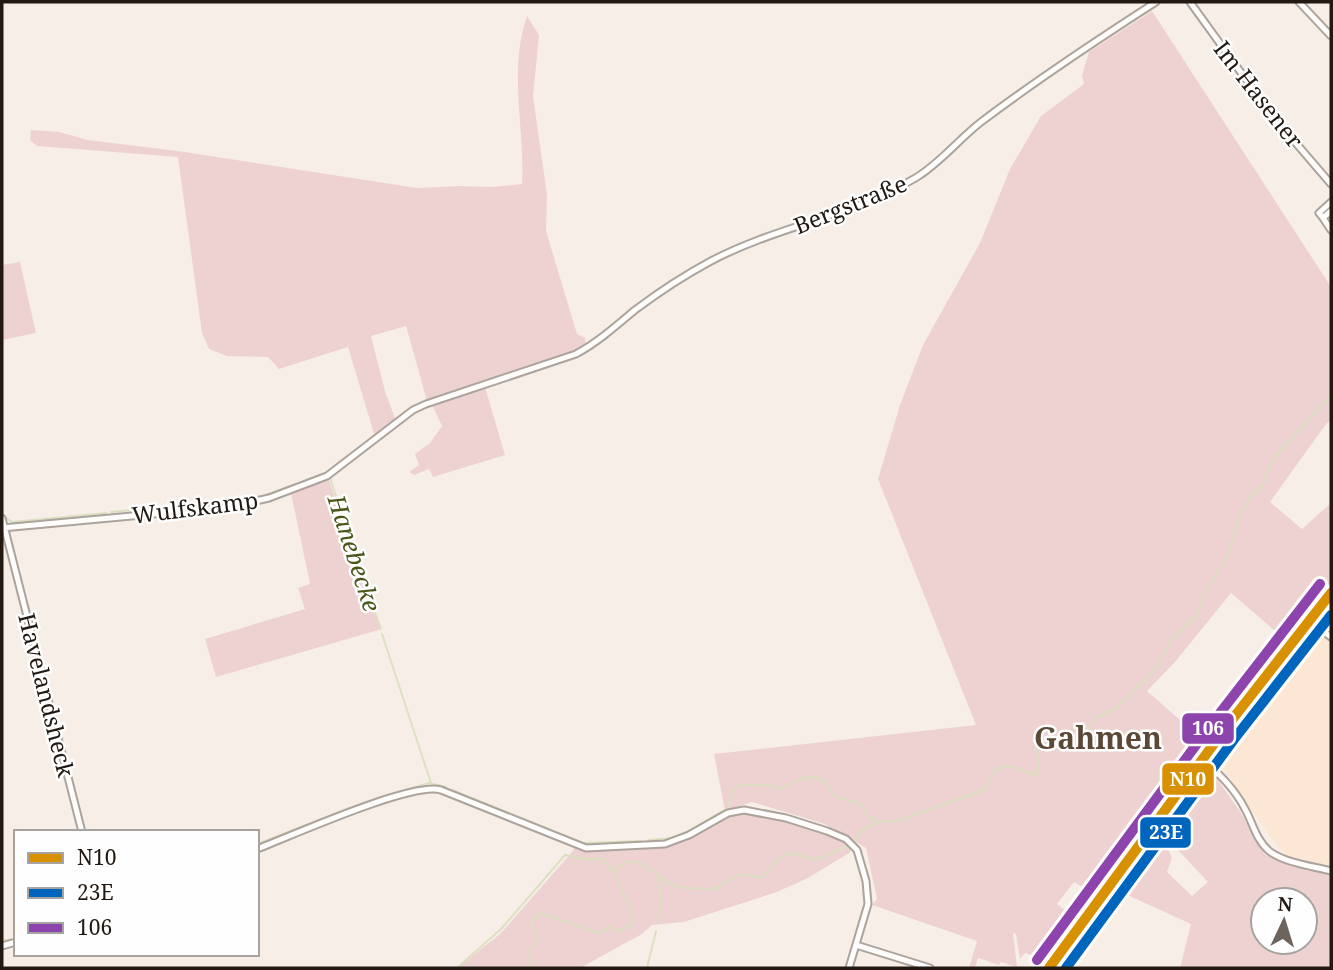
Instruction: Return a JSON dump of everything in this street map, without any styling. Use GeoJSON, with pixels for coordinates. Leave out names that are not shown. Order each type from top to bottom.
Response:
{"type":"FeatureCollection","features":[{"type":"Feature","properties":{"kind":"main road"},"geometry":{"type":"LineString","coordinates":[[1049,968],[1203,759],[1331,593]]}},
{"type":"Feature","properties":{"kind":"street","name":"Bergstraße"},"geometry":{"type":"LineString","coordinates":[[564,358],[595,343],[655,296],[711,261],[746,245],[881,196],[917,177],[936,164],[979,123],[1078,52],[1156,2]]}},
{"type":"Feature","properties":{"kind":"street","name":"Im Hasener"},"geometry":{"type":"LineString","coordinates":[[1190,2],[1271,114],[1331,184]]}},
{"type":"Feature","properties":{"kind":"street"},"geometry":{"type":"LineString","coordinates":[[1299,2],[1331,36]]}},
{"type":"Feature","properties":{"kind":"street"},"geometry":{"type":"LineString","coordinates":[[1331,202],[1319,212],[1331,230]]}},
{"type":"Feature","properties":{"kind":"street"},"geometry":{"type":"LineString","coordinates":[[1323,218],[1331,211]]}},
{"type":"Feature","properties":{"kind":"street","name":"Wulfskamp"},"geometry":{"type":"LineString","coordinates":[[3,528],[229,507],[270,498],[327,476],[412,411],[426,404],[564,358]]}},
{"type":"Feature","properties":{"kind":"street","name":"Havelandsheck"},"geometry":{"type":"LineString","coordinates":[[2,518],[81,830]]}},
{"type":"Feature","properties":{"kind":"street"},"geometry":{"type":"LineString","coordinates":[[1309,621],[1331,637]]}},
{"type":"Feature","properties":{"kind":"street"},"geometry":{"type":"LineString","coordinates":[[1203,759],[1224,778],[1245,808],[1266,849],[1331,871]]}},
{"type":"Feature","properties":{"kind":"street"},"geometry":{"type":"LineString","coordinates":[[259,848],[380,802],[429,788],[441,790],[586,848],[665,844],[690,835],[728,813],[744,810],[798,822],[846,839],[854,846],[863,864],[868,904],[849,968]]}},
{"type":"Feature","properties":{"kind":"street"},"geometry":{"type":"LineString","coordinates":[[856,945],[930,968]]}},
{"type":"Feature","properties":{"kind":"shaded area"},"geometry":{"type":"Polygon","coordinates":[[[1152,11],[1331,287],[1331,420],[1270,502],[1302,529],[1331,503],[1331,581],[1287,641],[1231,593],[1175,662],[1147,691],[1205,742],[1092,892],[1074,882],[1057,904],[1074,917],[1053,946],[1046,941],[1040,948],[1047,954],[1040,968],[1037,968],[1039,958],[1025,953],[1020,959],[1016,934],[1013,933],[1017,967],[978,958],[975,968],[969,968],[977,941],[872,905],[877,899],[866,848],[825,824],[752,802],[725,811],[714,754],[976,725],[878,479],[900,405],[923,345],[980,243],[1010,169],[1041,116],[1084,84],[1082,75],[1089,52],[1152,11]]]}},
{"type":"Feature","properties":{"kind":"shaded area"},"geometry":{"type":"Polygon","coordinates":[[[527,16],[539,35],[533,96],[547,195],[546,231],[577,334],[585,338],[586,347],[427,401],[406,326],[371,336],[396,421],[375,437],[348,347],[279,369],[268,357],[227,356],[209,349],[202,333],[178,157],[37,146],[30,140],[31,130],[59,132],[88,140],[178,151],[417,188],[522,184],[518,79],[521,37],[527,16]]]}},
{"type":"Feature","properties":{"kind":"shaded area"},"geometry":{"type":"Polygon","coordinates":[[[20,262],[36,333],[2,340],[2,265],[20,262]]]}},
{"type":"Feature","properties":{"kind":"shaded area"},"geometry":{"type":"Polygon","coordinates":[[[485,387],[505,455],[433,477],[429,469],[414,475],[409,472],[419,465],[415,454],[430,443],[442,426],[432,405],[485,387]]]}},
{"type":"Feature","properties":{"kind":"shaded area"},"geometry":{"type":"Polygon","coordinates":[[[328,478],[382,629],[216,677],[205,639],[305,609],[298,588],[310,584],[291,493],[328,478]]]}},
{"type":"Feature","properties":{"kind":"shaded area"},"geometry":{"type":"Polygon","coordinates":[[[1331,595],[1331,869],[1286,856],[1211,751],[1331,595]]]}},
{"type":"Feature","properties":{"kind":"shaded area"},"geometry":{"type":"Polygon","coordinates":[[[1208,766],[1241,813],[1265,855],[1331,874],[1331,968],[1180,968],[1191,924],[1112,888],[1154,833],[1164,841],[1172,858],[1167,872],[1192,896],[1208,882],[1160,831],[1208,766]]]}},
{"type":"Feature","properties":{"kind":"shaded area"},"geometry":{"type":"Polygon","coordinates":[[[746,810],[816,828],[842,840],[852,848],[849,853],[808,878],[777,892],[684,922],[652,925],[642,934],[580,968],[457,968],[500,934],[573,851],[575,844],[665,845],[746,810]]]}},
{"type":"Feature","properties":{"kind":"waterway"},"geometry":{"type":"LineString","coordinates":[[853,843],[862,830],[877,822],[897,821],[984,790],[992,774],[1002,767],[1037,774],[1039,770],[1036,748],[1042,739],[1069,744],[1082,740],[1096,718],[1117,707],[1156,668],[1171,640],[1197,614],[1203,596],[1227,556],[1241,512],[1250,498],[1262,487],[1269,467],[1279,452],[1331,395]]}},
{"type":"Feature","properties":{"kind":"waterway","name":"Hanebecke"},"geometry":{"type":"LineString","coordinates":[[301,483],[311,478]]}},
{"type":"Feature","properties":{"kind":"waterway","name":"Hanebecke"},"geometry":{"type":"LineString","coordinates":[[330,478],[380,628]]}},
{"type":"Feature","properties":{"kind":"waterway","name":"Hanebecke"},"geometry":{"type":"LineString","coordinates":[[266,495],[296,484]]}},
{"type":"Feature","properties":{"kind":"waterway","name":"Hanebecke"},"geometry":{"type":"LineString","coordinates":[[236,501],[261,496]]}},
{"type":"Feature","properties":{"kind":"waterway","name":"Hanebecke"},"geometry":{"type":"LineString","coordinates":[[212,504],[231,502]]}},
{"type":"Feature","properties":{"kind":"waterway","name":"Hanebecke"},"geometry":{"type":"LineString","coordinates":[[159,508],[181,506]]}},
{"type":"Feature","properties":{"kind":"waterway","name":"Hanebecke"},"geometry":{"type":"LineString","coordinates":[[111,512],[155,508]]}},
{"type":"Feature","properties":{"kind":"waterway","name":"Hanebecke"},"geometry":{"type":"LineString","coordinates":[[5,517],[12,522],[106,513]]}},
{"type":"Feature","properties":{"kind":"waterway","name":"Hanebecke"},"geometry":{"type":"LineString","coordinates":[[382,634],[431,783]]}},
{"type":"Feature","properties":{"kind":"waterway"},"geometry":{"type":"LineString","coordinates":[[728,806],[735,789],[743,784],[768,784],[779,789],[811,777],[824,781],[839,798],[860,804],[869,817],[877,821]]}},
{"type":"Feature","properties":{"kind":"waterway"},"geometry":{"type":"LineString","coordinates":[[406,790],[429,783],[446,787]]}},
{"type":"Feature","properties":{"kind":"waterway"},"geometry":{"type":"LineString","coordinates":[[452,790],[549,829]]}},
{"type":"Feature","properties":{"kind":"waterway"},"geometry":{"type":"LineString","coordinates":[[375,799],[402,791]]}},
{"type":"Feature","properties":{"kind":"waterway"},"geometry":{"type":"LineString","coordinates":[[347,809],[371,801]]}},
{"type":"Feature","properties":{"kind":"waterway"},"geometry":{"type":"LineString","coordinates":[[678,837],[724,810]]}},
{"type":"Feature","properties":{"kind":"waterway"},"geometry":{"type":"LineString","coordinates":[[312,823],[344,811]]}},
{"type":"Feature","properties":{"kind":"waterway"},"geometry":{"type":"LineString","coordinates":[[259,843],[309,824]]}},
{"type":"Feature","properties":{"kind":"waterway"},"geometry":{"type":"LineString","coordinates":[[555,832],[583,843],[641,841]]}},
{"type":"Feature","properties":{"kind":"waterway"},"geometry":{"type":"LineString","coordinates":[[649,840],[672,838]]}},
{"type":"Feature","properties":{"kind":"waterway"},"geometry":{"type":"LineString","coordinates":[[534,968],[530,953],[538,941],[531,923],[539,914],[598,933],[608,926],[615,931],[629,927],[631,911],[616,876],[616,868],[626,863],[642,864],[679,887],[714,889],[737,876],[763,877],[779,857],[793,853],[815,860],[848,846]]}},
{"type":"Feature","properties":{"kind":"waterway"},"geometry":{"type":"LineString","coordinates":[[457,968],[501,929],[565,855],[602,859],[614,872]]}},
{"type":"Feature","properties":{"kind":"waterway"},"geometry":{"type":"LineString","coordinates":[[658,922],[661,905],[659,875]]}},
{"type":"Feature","properties":{"kind":"waterway"},"geometry":{"type":"LineString","coordinates":[[647,968],[656,931]]}},
{"type":"Feature","properties":{"kind":"waterway"},"geometry":{"type":"LineString","coordinates":[[2,941],[11,939]]}},
{"type":"Feature","properties":{"kind":"transit line","name":"106"},"geometry":{"type":"LineString","coordinates":[[1037,960],[1213,722],[1320,584]]}},
{"type":"Feature","properties":{"kind":"transit line","name":"N10"},"geometry":{"type":"LineString","coordinates":[[1049,968],[1224,730],[1331,593]]}},
{"type":"Feature","properties":{"kind":"transit line","name":"23E"},"geometry":{"type":"LineString","coordinates":[[1066,968],[1235,738],[1331,615]]}},
{"type":"Feature","properties":{"kind":"district","name":"Gahmen"},"geometry":{"type":"Point","coordinates":[1098,737]}}]}
